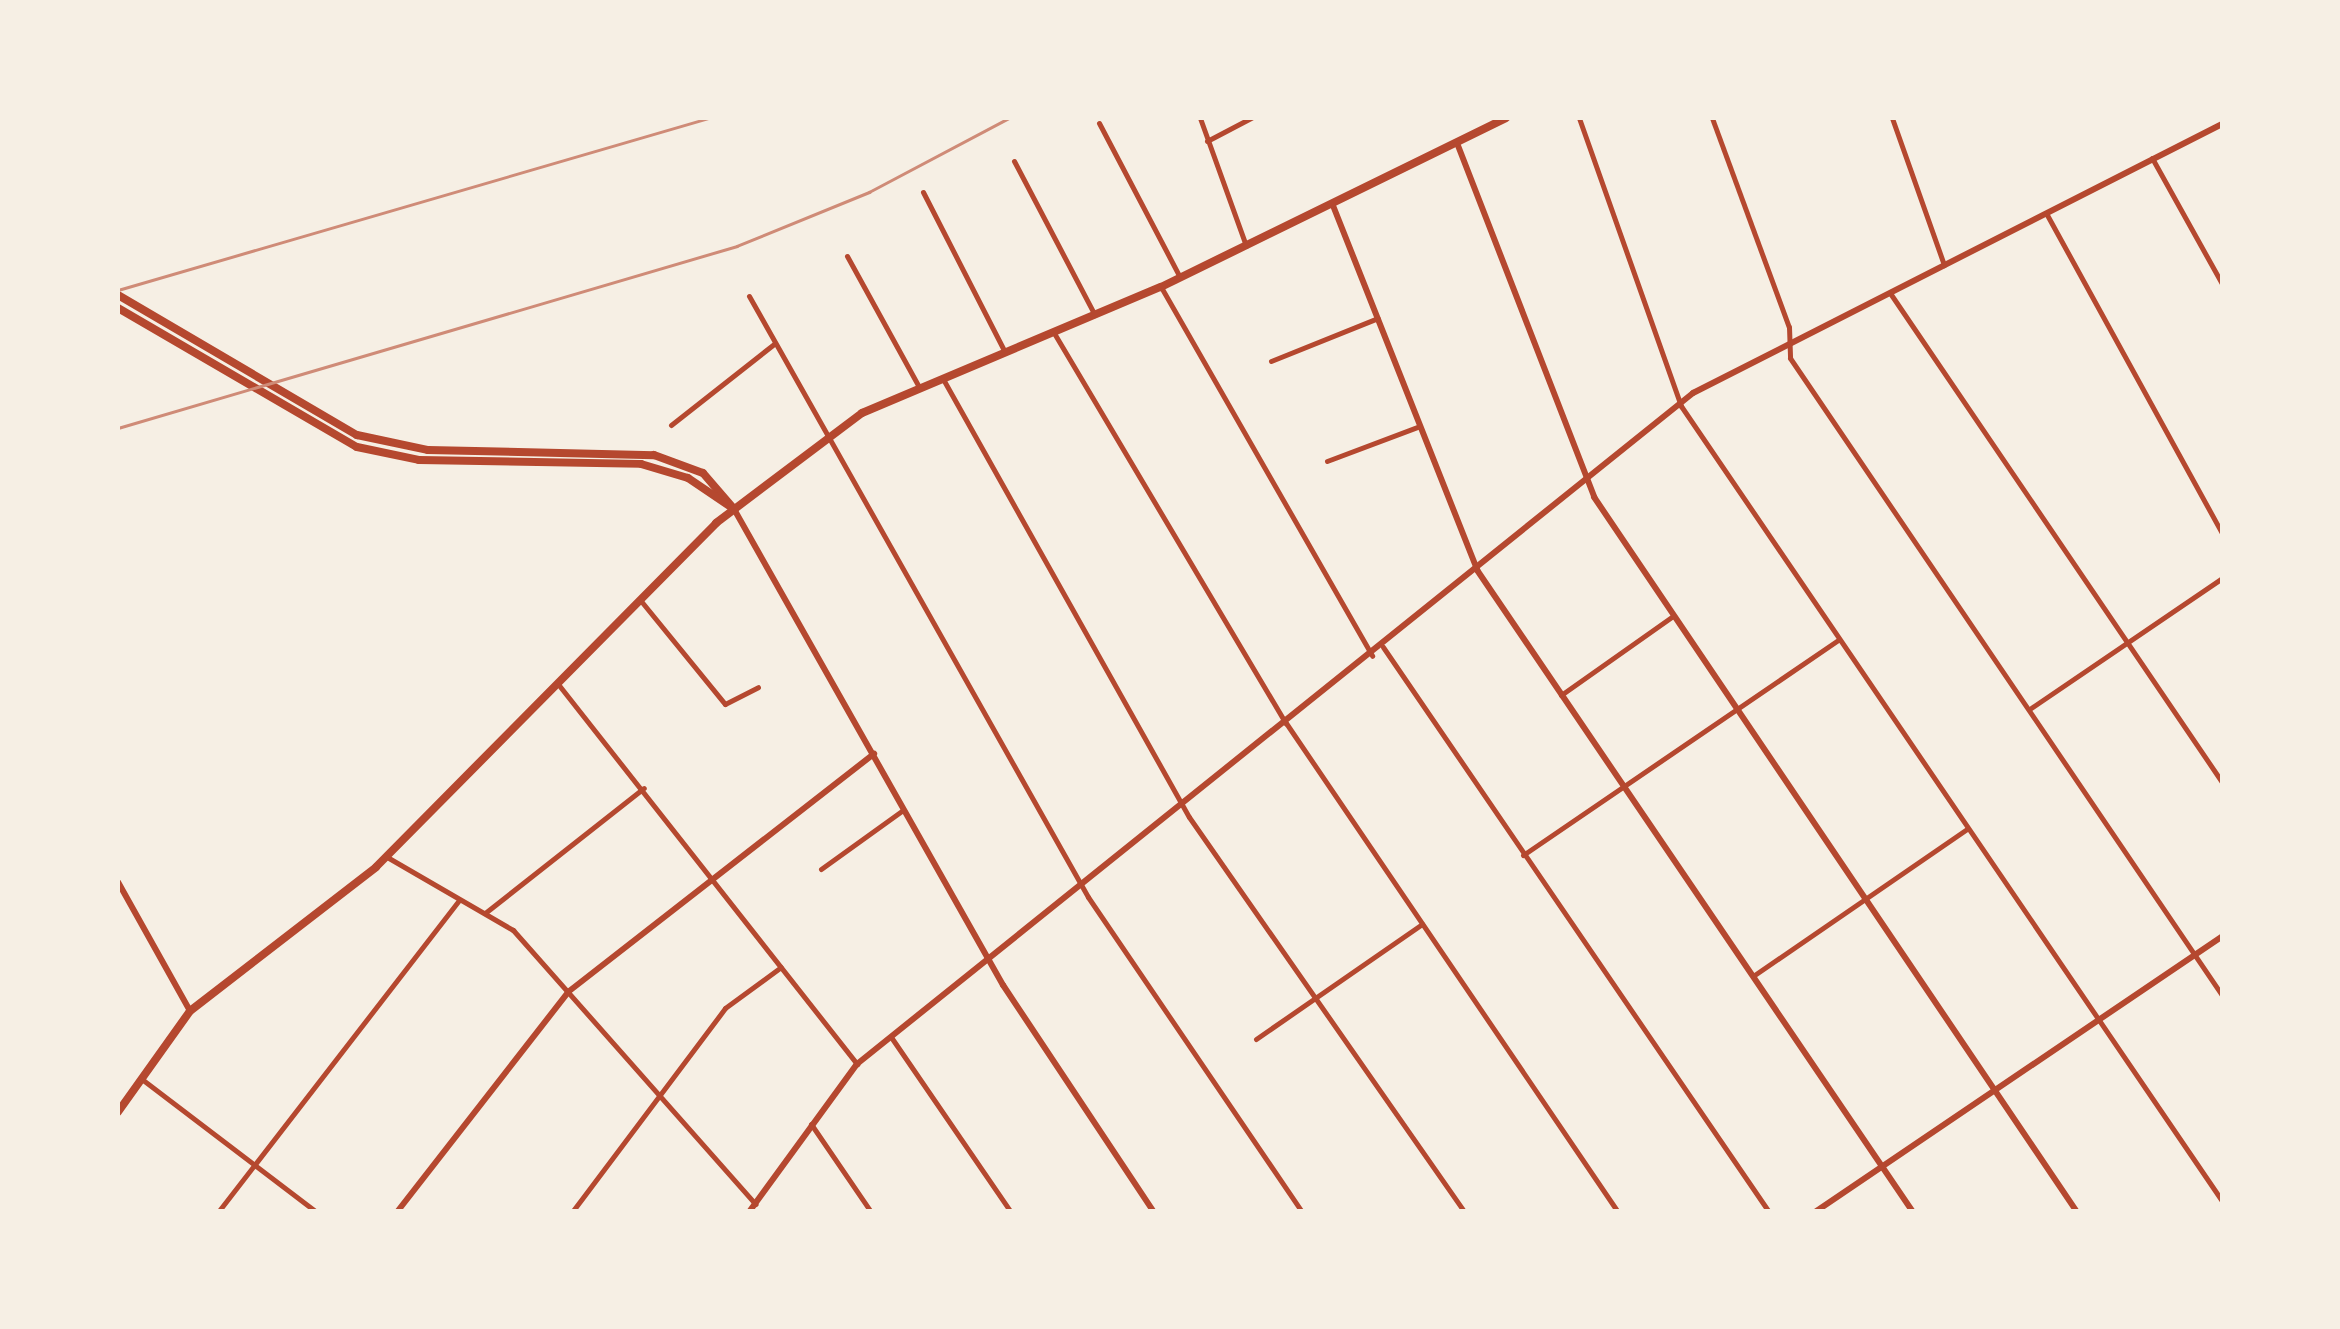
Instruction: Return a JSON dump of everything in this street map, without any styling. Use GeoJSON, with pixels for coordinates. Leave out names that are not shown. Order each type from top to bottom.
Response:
{"type":"FeatureCollection","features":[{"type":"Feature","properties":{"kind":"main road"},"geometry":{"type":"LineString","coordinates":[[118,1112],[190,1011],[387,857],[734,509],[828,439],[918,385],[1161,287],[1506,118]]}},
{"type":"Feature","properties":{"kind":"main road"},"geometry":{"type":"LineString","coordinates":[[118,295],[310,414],[370,439],[428,450],[643,452],[703,473],[734,509]]}},
{"type":"Feature","properties":{"kind":"main road"},"geometry":{"type":"LineString","coordinates":[[118,308],[307,425],[369,450],[434,461],[641,464],[688,478],[734,509]]}},
{"type":"Feature","properties":{"kind":"street"},"geometry":{"type":"LineString","coordinates":[[1200,118],[1246,246]]}},
{"type":"Feature","properties":{"kind":"street"},"geometry":{"type":"LineString","coordinates":[[1207,141],[1252,118]]}},
{"type":"Feature","properties":{"kind":"street"},"geometry":{"type":"LineString","coordinates":[[1579,118],[1680,406],[2222,1202]]}},
{"type":"Feature","properties":{"kind":"street"},"geometry":{"type":"LineString","coordinates":[[1712,118],[1790,344],[1790,358],[2032,708],[2222,995]]}},
{"type":"Feature","properties":{"kind":"street"},"geometry":{"type":"LineString","coordinates":[[1892,118],[1944,265]]}},
{"type":"Feature","properties":{"kind":"street"},"geometry":{"type":"LineString","coordinates":[[1099,123],[1180,278]]}},
{"type":"Feature","properties":{"kind":"street"},"geometry":{"type":"LineString","coordinates":[[749,1212],[857,1064],[1680,406],[1790,344],[2222,124]]}},
{"type":"Feature","properties":{"kind":"street"},"geometry":{"type":"LineString","coordinates":[[1456,143],[1589,479],[1673,616],[2077,1212]]}},
{"type":"Feature","properties":{"kind":"street"},"geometry":{"type":"LineString","coordinates":[[2152,158],[2222,284]]}},
{"type":"Feature","properties":{"kind":"street"},"geometry":{"type":"LineString","coordinates":[[1014,161],[1095,314]]}},
{"type":"Feature","properties":{"kind":"street"},"geometry":{"type":"LineString","coordinates":[[924,192],[1004,352]]}},
{"type":"Feature","properties":{"kind":"street"},"geometry":{"type":"LineString","coordinates":[[1332,203],[1477,570],[1913,1212]]}},
{"type":"Feature","properties":{"kind":"street"},"geometry":{"type":"LineString","coordinates":[[2046,214],[2222,533]]}},
{"type":"Feature","properties":{"kind":"street"},"geometry":{"type":"LineString","coordinates":[[846,256],[918,385]]}},
{"type":"Feature","properties":{"kind":"street"},"geometry":{"type":"LineString","coordinates":[[1161,287],[1372,656]]}},
{"type":"Feature","properties":{"kind":"street"},"geometry":{"type":"LineString","coordinates":[[1890,293],[2222,782]]}},
{"type":"Feature","properties":{"kind":"street"},"geometry":{"type":"LineString","coordinates":[[749,296],[1083,880],[1302,1212]]}},
{"type":"Feature","properties":{"kind":"street"},"geometry":{"type":"LineString","coordinates":[[1272,360],[1378,318]]}},
{"type":"Feature","properties":{"kind":"street"},"geometry":{"type":"LineString","coordinates":[[1054,333],[1286,723],[1618,1212]]}},
{"type":"Feature","properties":{"kind":"street"},"geometry":{"type":"LineString","coordinates":[[671,425],[774,344]]}},
{"type":"Feature","properties":{"kind":"street"},"geometry":{"type":"LineString","coordinates":[[942,376],[1184,804],[1465,1212]]}},
{"type":"Feature","properties":{"kind":"street"},"geometry":{"type":"LineString","coordinates":[[1327,461],[1420,426]]}},
{"type":"Feature","properties":{"kind":"street"},"geometry":{"type":"LineString","coordinates":[[734,509],[989,958],[1154,1212]]}},
{"type":"Feature","properties":{"kind":"street"},"geometry":{"type":"LineString","coordinates":[[2032,708],[2222,578]]}},
{"type":"Feature","properties":{"kind":"street"},"geometry":{"type":"LineString","coordinates":[[641,601],[724,704],[758,687]]}},
{"type":"Feature","properties":{"kind":"street"},"geometry":{"type":"LineString","coordinates":[[1559,696],[1673,616]]}},
{"type":"Feature","properties":{"kind":"street"},"geometry":{"type":"LineString","coordinates":[[1523,855],[1838,640]]}},
{"type":"Feature","properties":{"kind":"street"},"geometry":{"type":"LineString","coordinates":[[1383,647],[1768,1212]]}},
{"type":"Feature","properties":{"kind":"street"},"geometry":{"type":"LineString","coordinates":[[558,684],[644,788],[857,1064]]}},
{"type":"Feature","properties":{"kind":"street"},"geometry":{"type":"LineString","coordinates":[[397,1212],[568,992],[874,754]]}},
{"type":"Feature","properties":{"kind":"street"},"geometry":{"type":"LineString","coordinates":[[485,913],[644,788]]}},
{"type":"Feature","properties":{"kind":"street"},"geometry":{"type":"LineString","coordinates":[[821,869],[906,808]]}},
{"type":"Feature","properties":{"kind":"street"},"geometry":{"type":"LineString","coordinates":[[1753,976],[1967,829]]}},
{"type":"Feature","properties":{"kind":"street"},"geometry":{"type":"LineString","coordinates":[[387,857],[513,930],[755,1204]]}},
{"type":"Feature","properties":{"kind":"street"},"geometry":{"type":"LineString","coordinates":[[118,882],[190,1011]]}},
{"type":"Feature","properties":{"kind":"street"},"geometry":{"type":"LineString","coordinates":[[218,1212],[460,900]]}},
{"type":"Feature","properties":{"kind":"street"},"geometry":{"type":"LineString","coordinates":[[1256,1039],[1422,924]]}},
{"type":"Feature","properties":{"kind":"street"},"geometry":{"type":"LineString","coordinates":[[1815,1212],[2222,936]]}},
{"type":"Feature","properties":{"kind":"street"},"geometry":{"type":"LineString","coordinates":[[572,1212],[725,1008],[781,967]]}},
{"type":"Feature","properties":{"kind":"street"},"geometry":{"type":"LineString","coordinates":[[891,1036],[1011,1212]]}},
{"type":"Feature","properties":{"kind":"street"},"geometry":{"type":"LineString","coordinates":[[141,1078],[316,1212]]}},
{"type":"Feature","properties":{"kind":"street"},"geometry":{"type":"LineString","coordinates":[[811,1124],[871,1212]]}},
{"type":"Feature","properties":{"kind":"tram line"},"geometry":{"type":"LineString","coordinates":[[118,428],[737,246],[869,192],[1009,118]]}},
{"type":"Feature","properties":{"kind":"railway"},"geometry":{"type":"LineString","coordinates":[[118,290],[709,118]]}}]}
